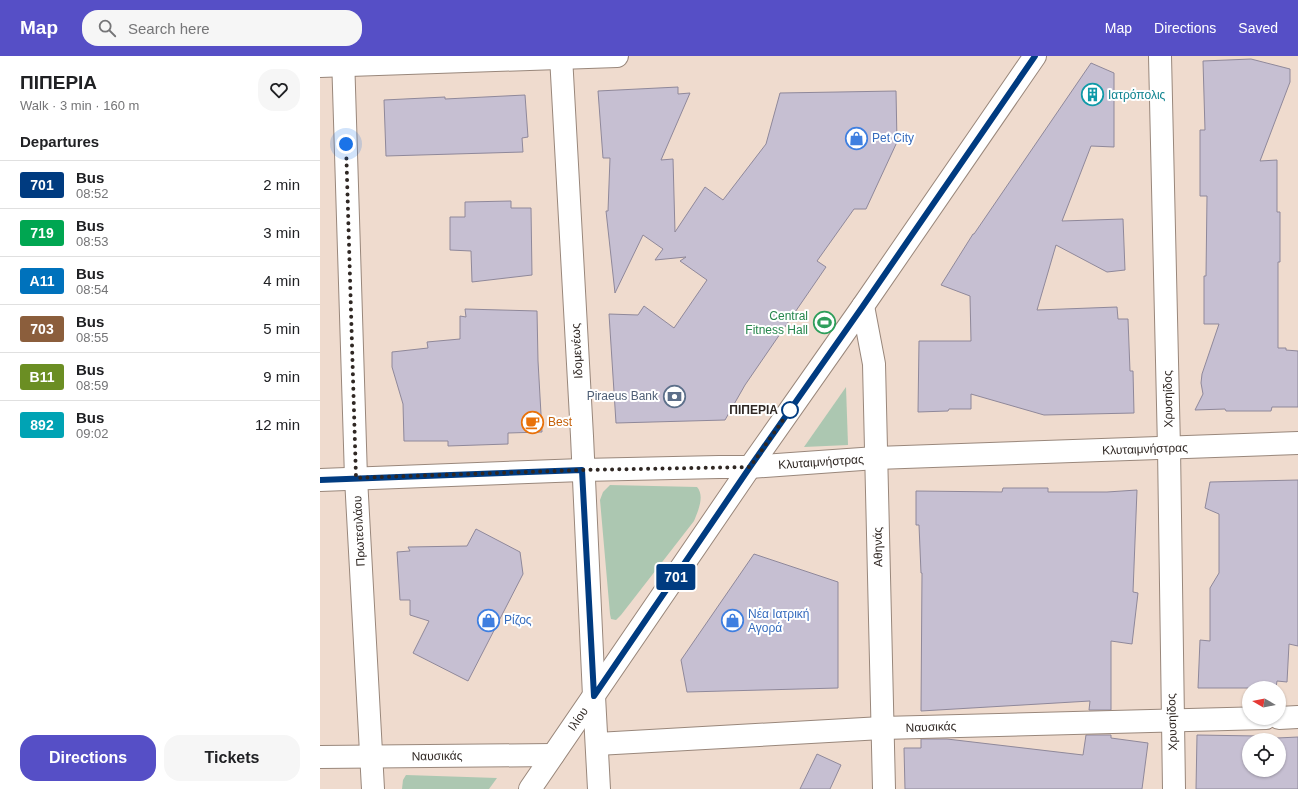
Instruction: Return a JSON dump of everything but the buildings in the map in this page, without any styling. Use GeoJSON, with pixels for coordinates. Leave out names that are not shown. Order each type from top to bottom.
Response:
{"type":"FeatureCollection","features":[{"type":"Feature","properties":{"kind":"street"},"geometry":{"type":"LineString","coordinates":[[320,66],[344,60],[618,56]]}},
{"type":"Feature","properties":{"kind":"street","name":"Ιλίου"},"geometry":{"type":"LineString","coordinates":[[530,789],[750,467],[1035,56]]}},
{"type":"Feature","properties":{"kind":"street","name":"Χρυσηίδος"},"geometry":{"type":"LineString","coordinates":[[1160,56],[1169,448],[1171,686],[1174,720],[1174,789]]}},
{"type":"Feature","properties":{"kind":"street","name":"Ιδομενέως"},"geometry":{"type":"LineString","coordinates":[[561,57],[599,789]]}},
{"type":"Feature","properties":{"kind":"street","name":"Πρωτεσιλάου"},"geometry":{"type":"LineString","coordinates":[[344,60],[356,478],[373,789]]}},
{"type":"Feature","properties":{"kind":"street","name":"Αθηνάς"},"geometry":{"type":"LineString","coordinates":[[863,306],[874,364],[884,789]]}},
{"type":"Feature","properties":{"kind":"street","name":"Κλυταιμνήστρας"},"geometry":{"type":"LineString","coordinates":[[320,480],[582,470],[750,467],[876,458],[1298,444]]}},
{"type":"Feature","properties":{"kind":"street"},"geometry":{"type":"LineString","coordinates":[[1286,718],[1298,717]]}},
{"type":"Feature","properties":{"kind":"street","name":"Ναυσικάς"},"geometry":{"type":"LineString","coordinates":[[597,744],[882,728],[1242,719]]}},
{"type":"Feature","properties":{"kind":"street","name":"Ναυσικάς"},"geometry":{"type":"LineString","coordinates":[[320,757],[553,755]]}},
{"type":"Feature","properties":{"kind":"green space"},"geometry":{"type":"Polygon","coordinates":[[[846,387],[848,445],[804,447],[846,387]]]}},
{"type":"Feature","properties":{"kind":"green space"},"geometry":{"type":"Polygon","coordinates":[[[610,485],[697,487],[701,499],[694,521],[616,620],[611,619],[610,614],[600,500],[603,492],[610,485]]]}},
{"type":"Feature","properties":{"kind":"green space"},"geometry":{"type":"Polygon","coordinates":[[[406,775],[497,778],[489,789],[402,789],[403,780],[406,775]]]}},
{"type":"Feature","properties":{"kind":"bus line","name":"701"},"geometry":{"type":"LineString","coordinates":[[320,480],[582,470],[594,696],[750,467],[1035,56]]}},
{"type":"Feature","properties":{"kind":"place","name":"Ιατρόπολις"},"geometry":{"type":"Point","coordinates":[1092,95]}},
{"type":"Feature","properties":{"kind":"place","name":"Pet City"},"geometry":{"type":"Point","coordinates":[856,138]}},
{"type":"Feature","properties":{"kind":"place","name":"Central Fitness Hall"},"geometry":{"type":"Point","coordinates":[824,323]}},
{"type":"Feature","properties":{"kind":"place","name":"Piraeus Bank"},"geometry":{"type":"Point","coordinates":[674,396]}},
{"type":"Feature","properties":{"kind":"place","name":"ΠΙΠΕΡΙΑ"},"geometry":{"type":"Point","coordinates":[790,410]}},
{"type":"Feature","properties":{"kind":"place","name":"Best"},"geometry":{"type":"Point","coordinates":[533,422]}},
{"type":"Feature","properties":{"kind":"place","name":"Ρίζος"},"geometry":{"type":"Point","coordinates":[489,620]}},
{"type":"Feature","properties":{"kind":"place","name":"Νέα Ιατρική Αγορά"},"geometry":{"type":"Point","coordinates":[733,621]}},
{"type":"Feature","properties":{"kind":"route"},"geometry":{"type":"LineString","coordinates":[[346,144],[356,478],[582,470],[750,467],[790,410]]}}]}
